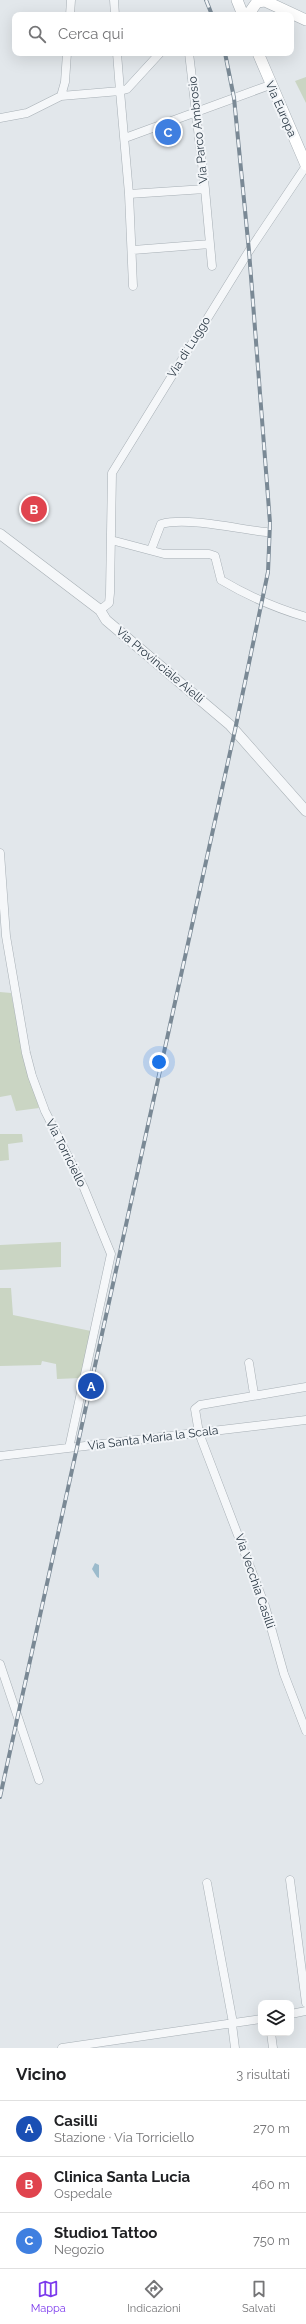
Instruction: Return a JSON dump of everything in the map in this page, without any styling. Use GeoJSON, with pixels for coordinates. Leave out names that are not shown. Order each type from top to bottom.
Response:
{"type":"FeatureCollection","features":[{"type":"Feature","properties":{"kind":"main road"},"geometry":{"type":"LineString","coordinates":[[237,0],[242,12]]}},
{"type":"Feature","properties":{"kind":"main road"},"geometry":{"type":"LineString","coordinates":[[249,12],[252,6],[260,0],[290,12]]}},
{"type":"Feature","properties":{"kind":"main road"},"geometry":{"type":"LineString","coordinates":[[274,0],[290,12]]}},
{"type":"Feature","properties":{"kind":"main road"},"geometry":{"type":"LineString","coordinates":[[294,14],[306,20]]}},
{"type":"Feature","properties":{"kind":"main road","name":"Via Europa"},"geometry":{"type":"LineString","coordinates":[[259,56],[270,85],[306,166]]}},
{"type":"Feature","properties":{"kind":"street"},"geometry":{"type":"LineString","coordinates":[[70,12],[71,0]]}},
{"type":"Feature","properties":{"kind":"street"},"geometry":{"type":"LineString","coordinates":[[114,0],[115,12]]}},
{"type":"Feature","properties":{"kind":"street"},"geometry":{"type":"LineString","coordinates":[[61,96],[65,82],[67,56]]}},
{"type":"Feature","properties":{"kind":"street"},"geometry":{"type":"LineString","coordinates":[[118,56],[129,194],[133,286]]}},
{"type":"Feature","properties":{"kind":"street"},"geometry":{"type":"LineString","coordinates":[[0,118],[27,113],[61,96],[120,92],[127,89],[157,56]]}},
{"type":"Feature","properties":{"kind":"street","name":"Via Parco Ambrosio"},"geometry":{"type":"LineString","coordinates":[[129,194],[205,189],[198,112],[190,56]]}},
{"type":"Feature","properties":{"kind":"street"},"geometry":{"type":"LineString","coordinates":[[125,138],[270,85]]}},
{"type":"Feature","properties":{"kind":"street","name":"Via di Luggo"},"geometry":{"type":"LineString","coordinates":[[100,610],[109,603],[110,592],[112,473],[249,251],[306,166]]}},
{"type":"Feature","properties":{"kind":"street"},"geometry":{"type":"LineString","coordinates":[[205,189],[212,266]]}},
{"type":"Feature","properties":{"kind":"street"},"geometry":{"type":"LineString","coordinates":[[132,250],[210,244]]}},
{"type":"Feature","properties":{"kind":"street"},"geometry":{"type":"LineString","coordinates":[[151,550],[161,524],[165,523],[187,523],[266,532]]}},
{"type":"Feature","properties":{"kind":"street","name":"Via Provinciale Aielli"},"geometry":{"type":"LineString","coordinates":[[0,534],[100,610],[106,620],[243,738],[306,811]]}},
{"type":"Feature","properties":{"kind":"street"},"geometry":{"type":"LineString","coordinates":[[111,540],[164,554],[209,554],[215,556],[221,580],[273,606],[306,617]]}},
{"type":"Feature","properties":{"kind":"street","name":"Via Torriciello"},"geometry":{"type":"LineString","coordinates":[[0,853],[6,936],[32,1076],[45,1111],[84,1188],[111,1254],[68,1448]]}},
{"type":"Feature","properties":{"kind":"street"},"geometry":{"type":"LineString","coordinates":[[249,1363],[254,1394],[306,1387]]}},
{"type":"Feature","properties":{"kind":"street","name":"Via Vecchia Casilli"},"geometry":{"type":"LineString","coordinates":[[254,1394],[200,1405],[195,1408],[195,1413],[199,1433],[265,1606],[284,1674],[306,1731]]}},
{"type":"Feature","properties":{"kind":"street","name":"Via Santa Maria la Scala"},"geometry":{"type":"LineString","coordinates":[[0,1456],[306,1420]]}},
{"type":"Feature","properties":{"kind":"street"},"geometry":{"type":"LineString","coordinates":[[0,1664],[40,1780]]}},
{"type":"Feature","properties":{"kind":"street"},"geometry":{"type":"LineString","coordinates":[[290,1880],[306,2003]]}},
{"type":"Feature","properties":{"kind":"street"},"geometry":{"type":"LineString","coordinates":[[207,1883],[235,2048]]}},
{"type":"Feature","properties":{"kind":"street"},"geometry":{"type":"LineString","coordinates":[[294,2013],[306,2011]]}},
{"type":"Feature","properties":{"kind":"street"},"geometry":{"type":"LineString","coordinates":[[62,2048],[258,2020]]}},
{"type":"Feature","properties":{"kind":"street"},"geometry":{"type":"LineString","coordinates":[[271,2036],[273,2048]]}},
{"type":"Feature","properties":{"kind":"green space"},"geometry":{"type":"Polygon","coordinates":[[[306,77],[306,103],[295,81],[306,77]]]}},
{"type":"Feature","properties":{"kind":"green space"},"geometry":{"type":"Polygon","coordinates":[[[0,992],[11,993],[22,1048],[39,1108],[16,1111],[11,1095],[0,1097],[0,992]]]}},
{"type":"Feature","properties":{"kind":"green space"},"geometry":{"type":"Polygon","coordinates":[[[0,1134],[22,1134],[23,1142],[8,1144],[9,1160],[0,1161],[0,1134]]]}},
{"type":"Feature","properties":{"kind":"green space"},"geometry":{"type":"Polygon","coordinates":[[[61,1242],[61,1267],[0,1270],[0,1245],[61,1242]]]}},
{"type":"Feature","properties":{"kind":"green space"},"geometry":{"type":"Polygon","coordinates":[[[0,1288],[11,1288],[13,1315],[91,1331],[81,1378],[57,1379],[56,1364],[42,1361],[41,1365],[0,1366],[0,1288]]]}},
{"type":"Feature","properties":{"kind":"water"},"geometry":{"type":"Polygon","coordinates":[[[95,1563],[99,1565],[99,1578],[92,1569],[95,1563]]]}},
{"type":"Feature","properties":{"kind":"railway"},"geometry":{"type":"LineString","coordinates":[[206,0],[211,12]]}},
{"type":"Feature","properties":{"kind":"railway"},"geometry":{"type":"LineString","coordinates":[[0,1797],[235,730],[268,572],[270,523],[249,251],[234,98],[226,56]]}},
{"type":"Feature","properties":{"kind":"place","name":"Studio1 Tattoo"},"geometry":{"type":"Point","coordinates":[168,132]}},
{"type":"Feature","properties":{"kind":"place","name":"Clinica Santa Lucia"},"geometry":{"type":"Point","coordinates":[34,509]}},
{"type":"Feature","properties":{"kind":"place","name":"Casilli"},"geometry":{"type":"Point","coordinates":[91,1386]}}]}
